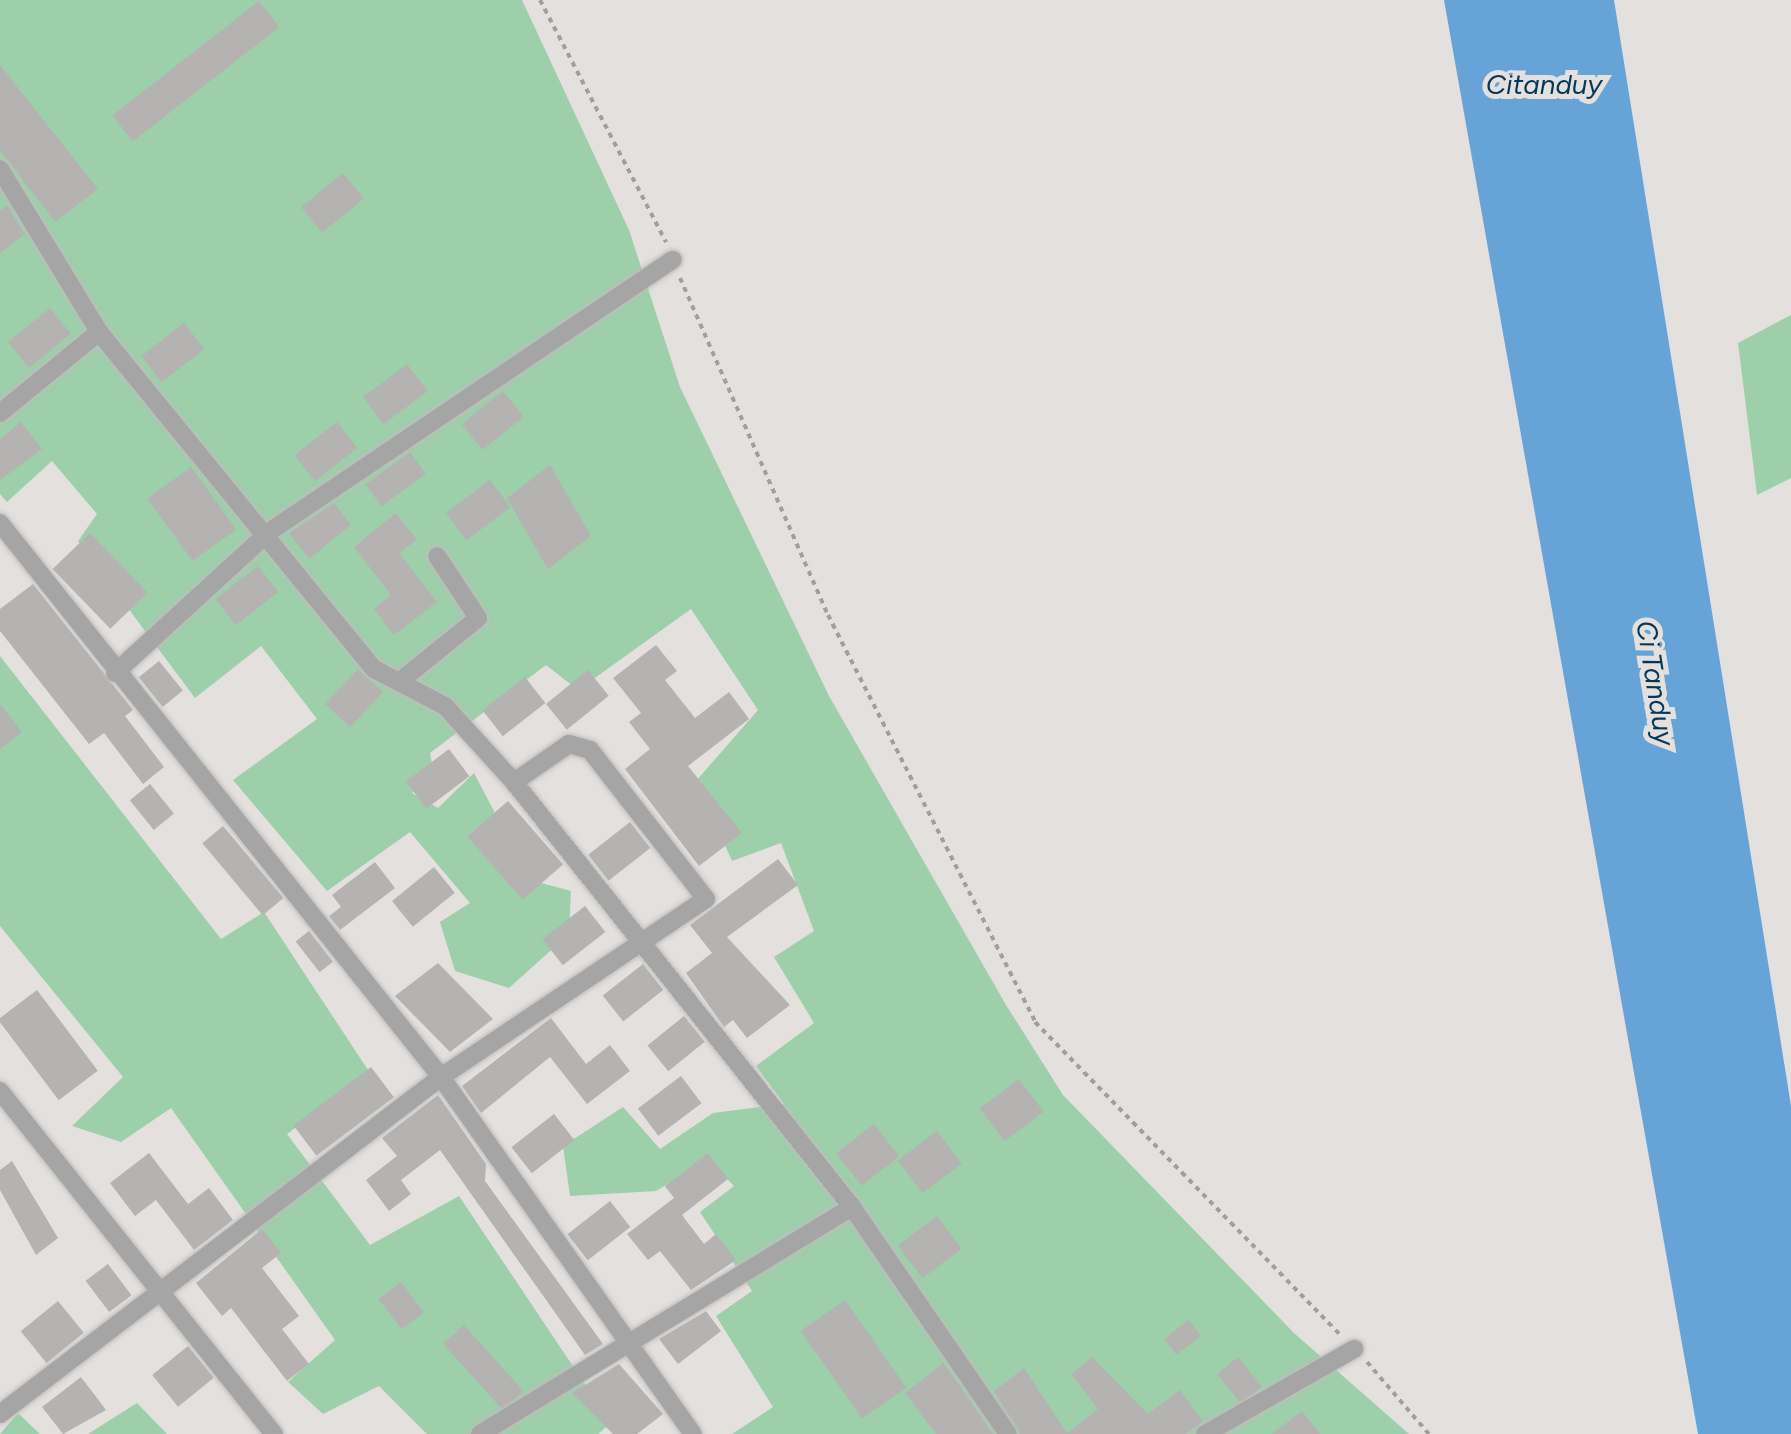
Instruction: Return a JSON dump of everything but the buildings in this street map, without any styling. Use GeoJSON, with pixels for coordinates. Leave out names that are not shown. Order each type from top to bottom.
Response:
{"type":"FeatureCollection","features":[{"type":"Feature","properties":{"kind":"street"},"geometry":{"type":"LineString","coordinates":[[0,170],[100,332],[269,532],[374,669],[404,678],[444,706],[514,782],[852,1207],[1008,1434]]}},
{"type":"Feature","properties":{"kind":"street"},"geometry":{"type":"LineString","coordinates":[[115,673],[269,532],[673,260]]}},
{"type":"Feature","properties":{"kind":"street"},"geometry":{"type":"LineString","coordinates":[[0,413],[100,332]]}},
{"type":"Feature","properties":{"kind":"street"},"geometry":{"type":"LineString","coordinates":[[0,523],[115,673],[441,1076],[692,1434]]}},
{"type":"Feature","properties":{"kind":"street"},"geometry":{"type":"LineString","coordinates":[[404,678],[478,618],[437,556]]}},
{"type":"Feature","properties":{"kind":"street"},"geometry":{"type":"LineString","coordinates":[[0,1414],[158,1288],[441,1076],[638,938],[706,900],[705,887],[590,750],[569,744],[514,782]]}},
{"type":"Feature","properties":{"kind":"street"},"geometry":{"type":"LineString","coordinates":[[0,1091],[274,1434]]}},
{"type":"Feature","properties":{"kind":"street"},"geometry":{"type":"LineString","coordinates":[[480,1434],[628,1340],[852,1207]]}},
{"type":"Feature","properties":{"kind":"street"},"geometry":{"type":"LineString","coordinates":[[1205,1434],[1354,1348]]}},
{"type":"Feature","properties":{"kind":"path"},"geometry":{"type":"LineString","coordinates":[[540,0],[673,260],[828,615],[1035,1022],[1354,1348],[1430,1434]]}},
{"type":"Feature","properties":{"kind":"green space"},"geometry":{"type":"Polygon","coordinates":[[[0,0],[522,0],[629,230],[680,387],[829,696],[1006,1005],[1063,1095],[1294,1333],[1409,1434],[732,1434],[773,1407],[716,1316],[752,1291],[700,1212],[734,1186],[708,1159],[656,1191],[570,1196],[563,1146],[623,1107],[660,1149],[713,1113],[784,1104],[756,1066],[814,1023],[774,957],[814,931],[781,843],[732,861],[696,781],[758,710],[691,609],[578,690],[546,665],[430,753],[434,775],[412,793],[438,808],[474,773],[530,880],[571,891],[569,934],[509,988],[455,971],[440,922],[470,903],[410,832],[327,891],[233,780],[317,719],[261,646],[195,698],[78,541],[97,514],[52,461],[7,502],[0,494],[0,0]]]}},
{"type":"Feature","properties":{"kind":"green space"},"geometry":{"type":"Polygon","coordinates":[[[1791,315],[1791,478],[1757,495],[1738,343],[1791,315]]]}},
{"type":"Feature","properties":{"kind":"green space"},"geometry":{"type":"Polygon","coordinates":[[[0,656],[221,939],[264,912],[370,1073],[287,1134],[370,1245],[459,1196],[611,1423],[598,1434],[427,1434],[379,1386],[323,1414],[288,1382],[335,1340],[171,1108],[121,1142],[72,1126],[123,1077],[0,926],[0,656]]]}},
{"type":"Feature","properties":{"kind":"green space"},"geometry":{"type":"Polygon","coordinates":[[[137,1403],[167,1434],[88,1434],[137,1403]]]}},
{"type":"Feature","properties":{"kind":"green space"},"geometry":{"type":"Polygon","coordinates":[[[18,1413],[40,1434],[0,1434],[18,1413]]]}},
{"type":"Feature","properties":{"kind":"water","name":"Citanduy"},"geometry":{"type":"Polygon","coordinates":[[[1444,0],[1614,0],[1791,1106],[1791,1434],[1698,1434],[1444,0]]]}},
{"type":"Feature","properties":{"kind":"water label","name":"Ci Tanduy"},"geometry":{"type":"Point","coordinates":[1656,683]}}]}
